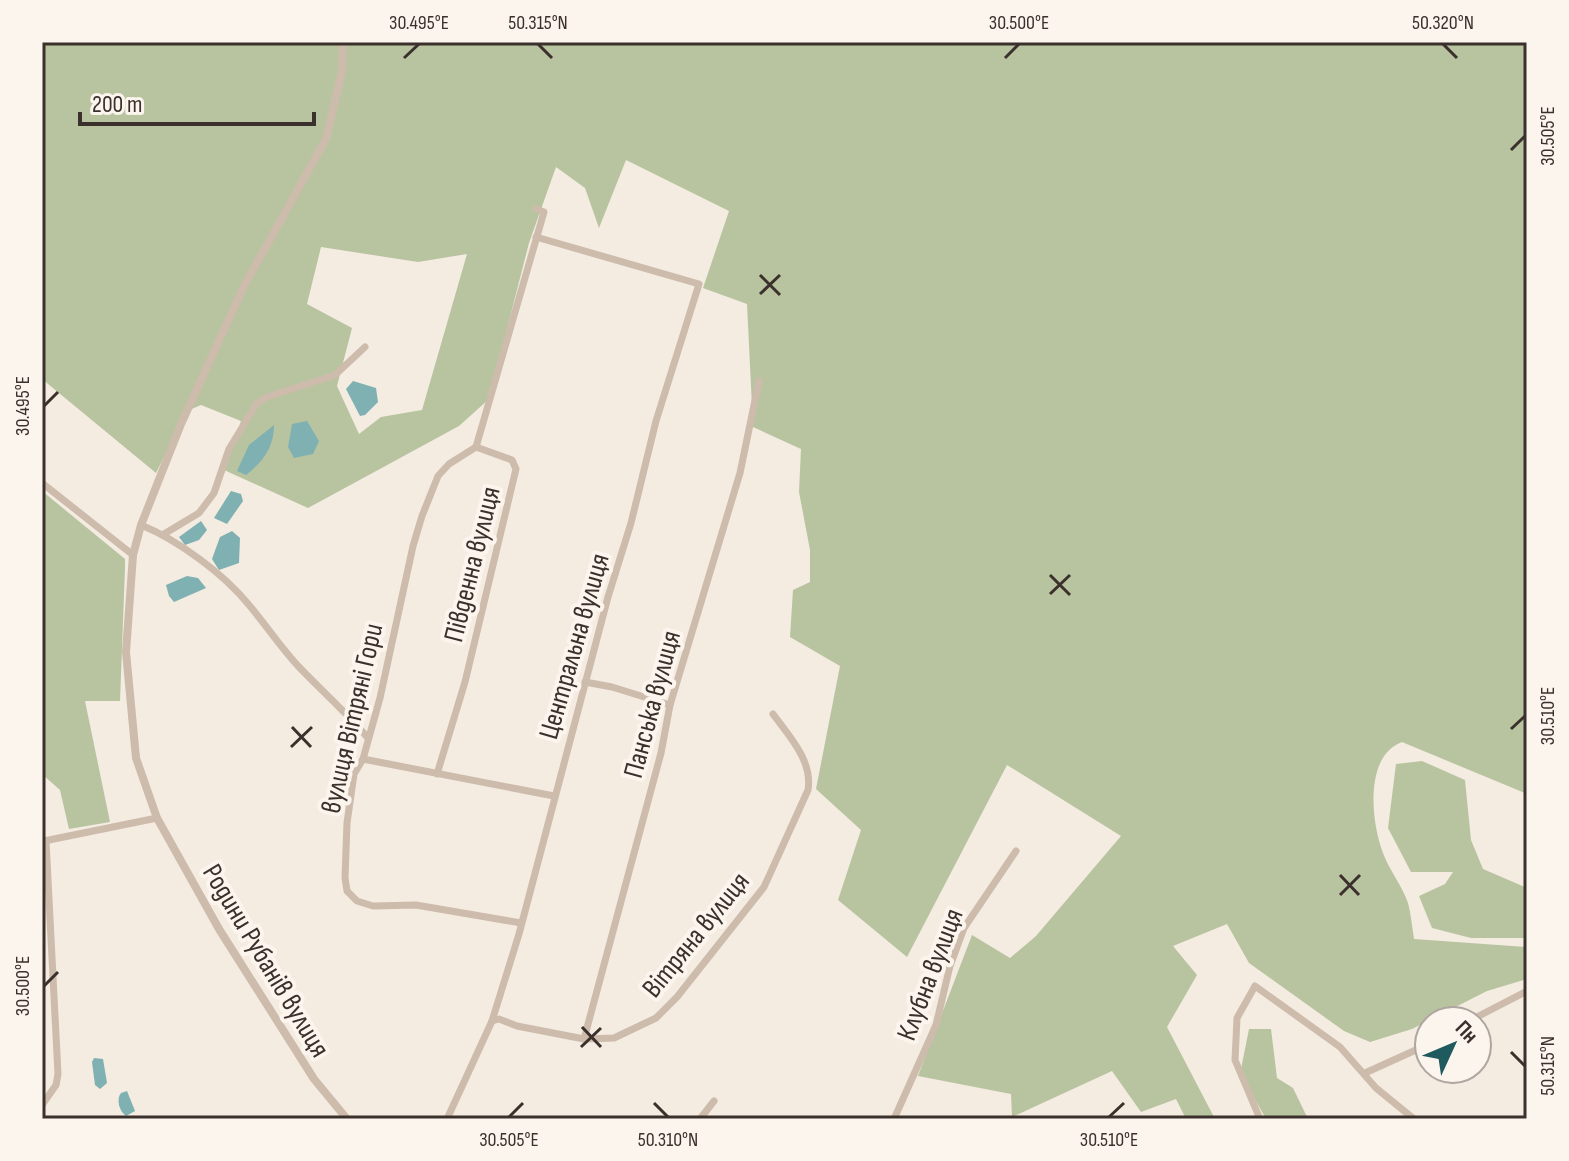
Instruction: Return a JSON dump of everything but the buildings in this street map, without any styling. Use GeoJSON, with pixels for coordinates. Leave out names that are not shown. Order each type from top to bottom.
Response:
{"type":"FeatureCollection","features":[{"type":"Feature","properties":{"kind":"street","name":"Родини Рубанів вулиця"},"geometry":{"type":"LineString","coordinates":[[343,42],[342,71],[326,139],[244,286],[181,424],[141,525],[133,555],[126,652],[136,758],[157,818],[219,929],[314,1079],[347,1119]]}},
{"type":"Feature","properties":{"kind":"street","name":"Південна вулиця"},"geometry":{"type":"LineString","coordinates":[[437,774],[465,682],[516,469],[512,460],[476,447],[544,212],[536,209]]}},
{"type":"Feature","properties":{"kind":"street","name":"Центральна вулиця"},"geometry":{"type":"LineString","coordinates":[[492,1021],[631,523],[656,421],[699,284],[536,237]]}},
{"type":"Feature","properties":{"kind":"street"},"geometry":{"type":"LineString","coordinates":[[164,534],[199,513],[214,493],[229,449],[257,403],[335,375],[365,347]]}},
{"type":"Feature","properties":{"kind":"street","name":"Панська вулиця"},"geometry":{"type":"LineString","coordinates":[[584,1039],[661,753],[670,705],[740,473],[759,381]]}},
{"type":"Feature","properties":{"kind":"street","name":"вулиця Вітряні Гори"},"geometry":{"type":"LineString","coordinates":[[476,447],[449,464],[438,476],[413,546],[380,698],[363,759],[354,774],[345,878],[347,891],[357,901],[373,906],[416,905],[521,923]]}},
{"type":"Feature","properties":{"kind":"street"},"geometry":{"type":"LineString","coordinates":[[42,483],[133,555]]}},
{"type":"Feature","properties":{"kind":"street"},"geometry":{"type":"LineString","coordinates":[[141,525],[164,534],[224,579],[249,604],[292,659],[368,738]]}},
{"type":"Feature","properties":{"kind":"street"},"geometry":{"type":"LineString","coordinates":[[585,682],[670,705]]}},
{"type":"Feature","properties":{"kind":"street","name":"Вітряна вулиця"},"geometry":{"type":"LineString","coordinates":[[492,1021],[499,1019],[517,1026],[584,1039],[614,1038],[656,1018],[677,997],[764,887],[808,790],[810,777],[798,750],[773,714]]}},
{"type":"Feature","properties":{"kind":"street"},"geometry":{"type":"LineString","coordinates":[[363,759],[554,796]]}},
{"type":"Feature","properties":{"kind":"street"},"geometry":{"type":"LineString","coordinates":[[42,1105],[56,1085],[58,1074],[44,841],[157,818]]}},
{"type":"Feature","properties":{"kind":"street","name":"Клубна вулиця"},"geometry":{"type":"LineString","coordinates":[[894,1119],[936,1025],[950,966],[964,928],[1016,851]]}},
{"type":"Feature","properties":{"kind":"street"},"geometry":{"type":"LineString","coordinates":[[1260,1119],[1235,1060],[1237,1018],[1255,986],[1340,1047],[1376,1088],[1414,1119]]}},
{"type":"Feature","properties":{"kind":"street"},"geometry":{"type":"LineString","coordinates":[[1493,1009],[1527,991]]}},
{"type":"Feature","properties":{"kind":"street"},"geometry":{"type":"LineString","coordinates":[[447,1119],[492,1021]]}},
{"type":"Feature","properties":{"kind":"street"},"geometry":{"type":"LineString","coordinates":[[1365,1073],[1413,1051]]}},
{"type":"Feature","properties":{"kind":"street"},"geometry":{"type":"LineString","coordinates":[[700,1119],[714,1101]]}},
{"type":"Feature","properties":{"kind":"green space"},"geometry":{"type":"Polygon","coordinates":[[[42,42],[1527,42],[1527,794],[1402,742],[1381,761],[1376,775],[1374,808],[1383,853],[1408,903],[1414,939],[1527,947],[1527,979],[1487,991],[1459,1005],[1413,1005],[1413,1028],[1370,1042],[1344,1031],[1249,963],[1227,924],[1173,946],[1197,975],[1167,1027],[1215,1119],[1186,1119],[1176,1099],[1141,1112],[1112,1071],[1012,1117],[1011,1094],[918,1076],[972,935],[1010,958],[1036,936],[1121,836],[1007,765],[907,957],[838,900],[861,830],[816,789],[840,666],[790,637],[793,590],[810,582],[810,550],[799,492],[801,449],[753,427],[747,304],[703,288],[729,211],[626,160],[599,228],[585,188],[556,167],[529,243],[489,399],[459,426],[308,508],[224,470],[241,421],[201,405],[187,411],[156,473],[42,379],[42,42]],[[321,247],[307,304],[352,328],[337,386],[359,434],[381,417],[422,410],[467,254],[418,262],[321,247]]]}},
{"type":"Feature","properties":{"kind":"green space"},"geometry":{"type":"Polygon","coordinates":[[[42,491],[125,559],[120,701],[85,701],[110,822],[69,829],[60,790],[42,774],[42,491]]]}},
{"type":"Feature","properties":{"kind":"green space"},"geometry":{"type":"Polygon","coordinates":[[[1422,761],[1465,780],[1471,840],[1483,869],[1527,888],[1527,938],[1471,938],[1432,928],[1419,896],[1445,884],[1453,872],[1411,872],[1388,828],[1396,764],[1422,761]]]}},
{"type":"Feature","properties":{"kind":"green space"},"geometry":{"type":"Polygon","coordinates":[[[1249,1029],[1271,1029],[1277,1078],[1293,1088],[1308,1119],[1266,1119],[1241,1069],[1249,1029]]]}},
{"type":"Feature","properties":{"kind":"water"},"geometry":{"type":"Polygon","coordinates":[[[353,381],[376,388],[378,402],[365,415],[360,416],[346,389],[353,381]]]}},
{"type":"Feature","properties":{"kind":"water"},"geometry":{"type":"Polygon","coordinates":[[[307,421],[319,441],[313,454],[294,458],[288,447],[292,424],[307,421]]]}},
{"type":"Feature","properties":{"kind":"water"},"geometry":{"type":"Polygon","coordinates":[[[274,425],[270,447],[258,465],[246,475],[237,471],[249,445],[274,425]]]}},
{"type":"Feature","properties":{"kind":"water"},"geometry":{"type":"Polygon","coordinates":[[[231,491],[241,494],[243,501],[227,524],[214,518],[231,491]]]}},
{"type":"Feature","properties":{"kind":"water"},"geometry":{"type":"Polygon","coordinates":[[[201,521],[207,530],[199,540],[185,545],[179,537],[201,521]]]}},
{"type":"Feature","properties":{"kind":"water"},"geometry":{"type":"Polygon","coordinates":[[[232,531],[240,538],[239,563],[219,570],[212,559],[220,537],[232,531]]]}},
{"type":"Feature","properties":{"kind":"water"},"geometry":{"type":"Polygon","coordinates":[[[187,576],[198,578],[206,588],[174,602],[166,585],[187,576]]]}},
{"type":"Feature","properties":{"kind":"water"},"geometry":{"type":"Polygon","coordinates":[[[94,1058],[103,1059],[107,1083],[100,1089],[95,1085],[94,1058]]]}},
{"type":"Feature","properties":{"kind":"water"},"geometry":{"type":"Polygon","coordinates":[[[127,1091],[135,1111],[126,1116],[119,1096],[127,1091]]]}}]}
